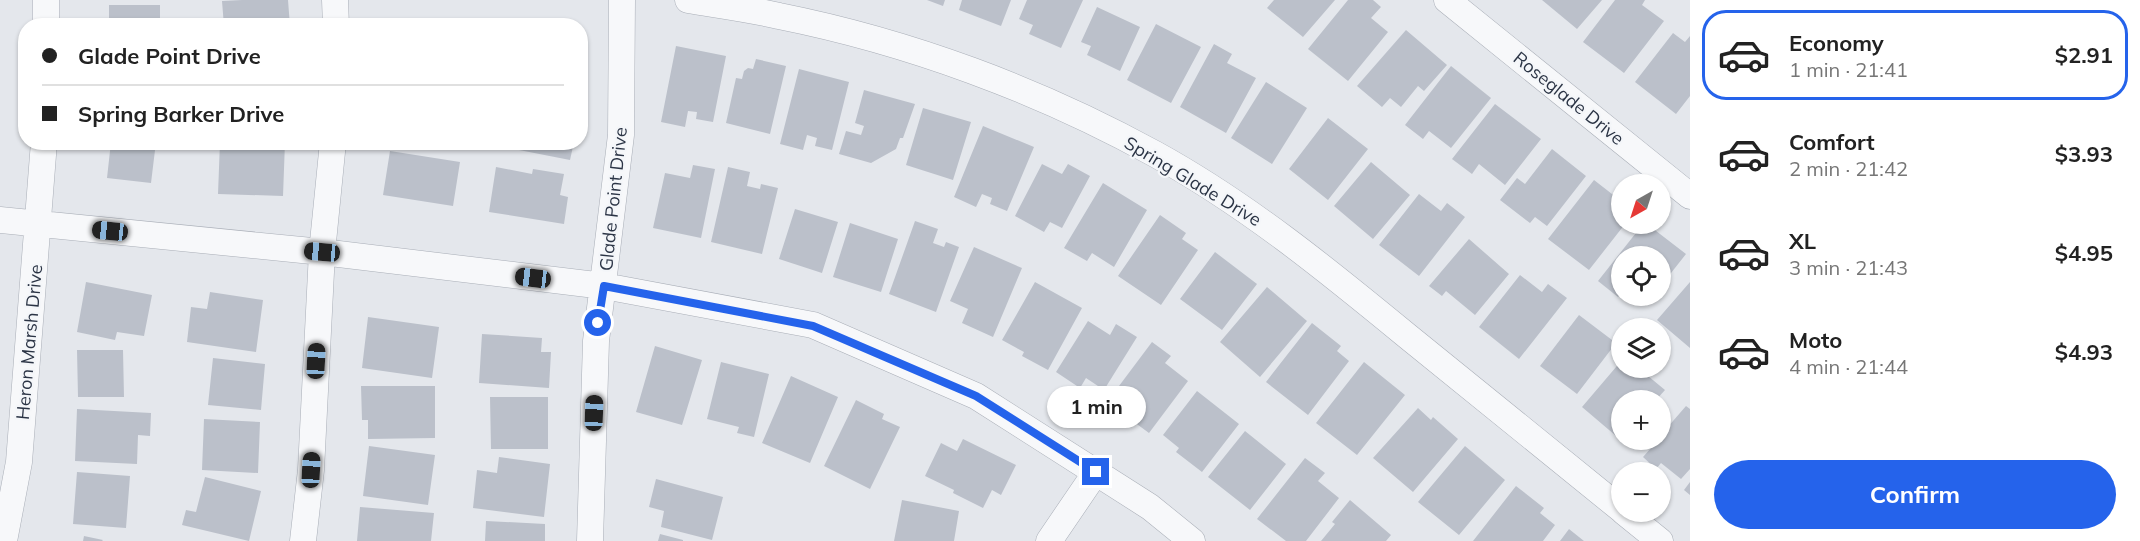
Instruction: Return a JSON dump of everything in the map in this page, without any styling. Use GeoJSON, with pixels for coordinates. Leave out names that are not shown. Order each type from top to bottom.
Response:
{"type":"FeatureCollection","features":[{"type":"Feature","properties":{"kind":"street"},"geometry":{"type":"LineString","coordinates":[[46,0],[46,18]]}},
{"type":"Feature","properties":{"kind":"street"},"geometry":{"type":"LineString","coordinates":[[335,0],[336,18]]}},
{"type":"Feature","properties":{"kind":"street","name":"Glade Point Drive"},"geometry":{"type":"LineString","coordinates":[[590,541],[596,341],[621,135],[622,0]]}},
{"type":"Feature","properties":{"kind":"street","name":"Spring Glade Drive"},"geometry":{"type":"LineString","coordinates":[[688,0],[780,16],[897,46],[992,79],[1083,118],[1156,155],[1232,202],[1311,257],[1611,501]]}},
{"type":"Feature","properties":{"kind":"street","name":"Roseglade Drive"},"geometry":{"type":"LineString","coordinates":[[1447,0],[1690,196]]}},
{"type":"Feature","properties":{"kind":"street","name":"Heron Marsh Drive"},"geometry":{"type":"LineString","coordinates":[[4,541],[20,462],[44,150]]}},
{"type":"Feature","properties":{"kind":"street"},"geometry":{"type":"LineString","coordinates":[[303,541],[311,470],[322,252],[332,150]]}},
{"type":"Feature","properties":{"kind":"street"},"geometry":{"type":"LineString","coordinates":[[0,220],[322,252],[604,286],[813,326],[976,396],[1150,507],[1192,541]]}},
{"type":"Feature","properties":{"kind":"street"},"geometry":{"type":"LineString","coordinates":[[1049,541],[1096,472]]}},
{"type":"Feature","properties":{"kind":"street","name":"Spring Glade Drive"},"geometry":{"type":"LineString","coordinates":[[1637,522],[1660,541]]}},
{"type":"Feature","properties":{"kind":"building"},"geometry":{"type":"Polygon","coordinates":[[[288,0],[289,18],[223,18],[222,1],[288,0]]]}},
{"type":"Feature","properties":{"kind":"building"},"geometry":{"type":"Polygon","coordinates":[[[927,0],[945,0],[943,6],[927,0]]]}},
{"type":"Feature","properties":{"kind":"building"},"geometry":{"type":"Polygon","coordinates":[[[962,0],[1011,0],[1001,26],[959,10],[962,0]]]}},
{"type":"Feature","properties":{"kind":"building"},"geometry":{"type":"Polygon","coordinates":[[[1027,0],[1083,0],[1061,48],[1029,34],[1033,25],[1019,19],[1027,0]]]}},
{"type":"Feature","properties":{"kind":"building"},"geometry":{"type":"Polygon","coordinates":[[[1274,0],[1335,0],[1303,37],[1267,8],[1274,0]]]}},
{"type":"Feature","properties":{"kind":"building"},"geometry":{"type":"Polygon","coordinates":[[[1348,0],[1373,0],[1381,7],[1371,18],[1388,32],[1348,81],[1308,49],[1348,0]]]}},
{"type":"Feature","properties":{"kind":"building"},"geometry":{"type":"Polygon","coordinates":[[[1542,0],[1602,0],[1577,29],[1542,0]]]}},
{"type":"Feature","properties":{"kind":"building"},"geometry":{"type":"Polygon","coordinates":[[[1615,0],[1645,0],[1642,5],[1664,21],[1624,73],[1583,42],[1615,0]]]}},
{"type":"Feature","properties":{"kind":"building"},"geometry":{"type":"Polygon","coordinates":[[[109,5],[160,5],[160,18],[109,18],[109,5]]]}},
{"type":"Feature","properties":{"kind":"building"},"geometry":{"type":"Polygon","coordinates":[[[1097,7],[1140,27],[1120,71],[1087,55],[1091,46],[1081,42],[1097,7]]]}},
{"type":"Feature","properties":{"kind":"building"},"geometry":{"type":"Polygon","coordinates":[[[1156,24],[1201,47],[1171,103],[1127,80],[1156,24]]]}},
{"type":"Feature","properties":{"kind":"building"},"geometry":{"type":"Polygon","coordinates":[[[1406,30],[1447,65],[1424,91],[1418,86],[1401,107],[1390,98],[1382,107],[1357,86],[1406,30]]]}},
{"type":"Feature","properties":{"kind":"building"},"geometry":{"type":"Polygon","coordinates":[[[1673,33],[1685,42],[1690,36],[1690,96],[1676,114],[1635,82],[1673,33]]]}},
{"type":"Feature","properties":{"kind":"building"},"geometry":{"type":"Polygon","coordinates":[[[1214,44],[1232,54],[1227,63],[1256,78],[1226,133],[1180,107],[1214,44]]]}},
{"type":"Feature","properties":{"kind":"building"},"geometry":{"type":"Polygon","coordinates":[[[676,46],[726,56],[713,122],[696,119],[697,112],[688,111],[685,127],[661,122],[676,46]]]}},
{"type":"Feature","properties":{"kind":"building"},"geometry":{"type":"Polygon","coordinates":[[[756,59],[786,66],[770,134],[726,123],[736,78],[742,79],[744,71],[748,68],[753,69],[756,59]]]}},
{"type":"Feature","properties":{"kind":"building"},"geometry":{"type":"Polygon","coordinates":[[[1451,66],[1491,98],[1451,148],[1429,131],[1423,139],[1405,125],[1451,66]]]}},
{"type":"Feature","properties":{"kind":"building"},"geometry":{"type":"Polygon","coordinates":[[[799,69],[849,82],[832,150],[815,146],[817,138],[807,135],[803,150],[780,144],[799,69]]]}},
{"type":"Feature","properties":{"kind":"building"},"geometry":{"type":"Polygon","coordinates":[[[1266,82],[1307,108],[1272,164],[1231,138],[1266,82]]]}},
{"type":"Feature","properties":{"kind":"building"},"geometry":{"type":"Polygon","coordinates":[[[864,90],[915,104],[903,138],[900,138],[896,149],[871,163],[839,154],[846,131],[861,135],[864,126],[855,123],[864,90]]]}},
{"type":"Feature","properties":{"kind":"building"},"geometry":{"type":"Polygon","coordinates":[[[1495,104],[1541,139],[1505,185],[1479,164],[1472,174],[1452,159],[1495,104]]]}},
{"type":"Feature","properties":{"kind":"building"},"geometry":{"type":"Polygon","coordinates":[[[923,108],[971,122],[953,180],[906,165],[923,108]]]}},
{"type":"Feature","properties":{"kind":"building"},"geometry":{"type":"Polygon","coordinates":[[[1328,118],[1368,149],[1328,200],[1289,169],[1328,118]]]}},
{"type":"Feature","properties":{"kind":"building"},"geometry":{"type":"Polygon","coordinates":[[[983,126],[1034,147],[1007,211],[990,204],[992,198],[982,194],[976,207],[954,197],[983,126]]]}},
{"type":"Feature","properties":{"kind":"building"},"geometry":{"type":"Polygon","coordinates":[[[1552,149],[1586,176],[1547,226],[1535,217],[1530,223],[1500,200],[1517,178],[1525,184],[1552,149]]]}},
{"type":"Feature","properties":{"kind":"building"},"geometry":{"type":"Polygon","coordinates":[[[110,150],[155,150],[151,183],[107,178],[110,150]]]}},
{"type":"Feature","properties":{"kind":"building"},"geometry":{"type":"Polygon","coordinates":[[[220,150],[285,150],[283,196],[218,194],[220,150]]]}},
{"type":"Feature","properties":{"kind":"building"},"geometry":{"type":"Polygon","coordinates":[[[519,150],[572,150],[570,160],[519,150]]]}},
{"type":"Feature","properties":{"kind":"building"},"geometry":{"type":"Polygon","coordinates":[[[390,151],[460,162],[453,206],[383,195],[390,151]]]}},
{"type":"Feature","properties":{"kind":"building"},"geometry":{"type":"Polygon","coordinates":[[[1371,162],[1410,195],[1373,239],[1334,206],[1371,162]]]}},
{"type":"Feature","properties":{"kind":"building"},"geometry":{"type":"Polygon","coordinates":[[[1042,164],[1062,174],[1068,164],[1090,176],[1062,228],[1050,222],[1044,232],[1015,216],[1042,164]]]}},
{"type":"Feature","properties":{"kind":"building"},"geometry":{"type":"Polygon","coordinates":[[[693,165],[715,169],[701,238],[653,228],[665,173],[690,178],[693,165]]]}},
{"type":"Feature","properties":{"kind":"building"},"geometry":{"type":"Polygon","coordinates":[[[496,167],[532,174],[533,169],[564,174],[560,195],[568,197],[564,224],[489,212],[496,167]]]}},
{"type":"Feature","properties":{"kind":"building"},"geometry":{"type":"Polygon","coordinates":[[[728,167],[750,172],[747,186],[760,189],[761,184],[778,188],[762,254],[711,242],[728,167]]]}},
{"type":"Feature","properties":{"kind":"building"},"geometry":{"type":"Polygon","coordinates":[[[1594,180],[1611,193],[1611,234],[1617,234],[1589,270],[1548,239],[1594,180]]]}},
{"type":"Feature","properties":{"kind":"building"},"geometry":{"type":"Polygon","coordinates":[[[1103,183],[1147,210],[1114,267],[1092,253],[1087,261],[1064,248],[1103,183]]]}},
{"type":"Feature","properties":{"kind":"building"},"geometry":{"type":"Polygon","coordinates":[[[1419,194],[1441,211],[1447,203],[1465,217],[1419,276],[1379,245],[1419,194]]]}},
{"type":"Feature","properties":{"kind":"building"},"geometry":{"type":"Polygon","coordinates":[[[795,209],[838,222],[822,273],[779,259],[795,209]]]}},
{"type":"Feature","properties":{"kind":"building"},"geometry":{"type":"Polygon","coordinates":[[[1160,215],[1186,233],[1182,239],[1198,250],[1161,305],[1118,276],[1160,215]]]}},
{"type":"Feature","properties":{"kind":"building"},"geometry":{"type":"Polygon","coordinates":[[[915,221],[938,229],[933,243],[944,247],[946,242],[959,247],[936,312],[889,294],[915,221]]]}},
{"type":"Feature","properties":{"kind":"building"},"geometry":{"type":"Polygon","coordinates":[[[850,223],[898,239],[881,292],[833,277],[850,223]]]}},
{"type":"Feature","properties":{"kind":"building"},"geometry":{"type":"Polygon","coordinates":[[[1635,234],[1660,234],[1686,254],[1671,273],[1671,246],[1626,246],[1635,234]]]}},
{"type":"Feature","properties":{"kind":"building"},"geometry":{"type":"Polygon","coordinates":[[[1469,239],[1509,274],[1475,315],[1446,291],[1442,296],[1429,286],[1469,239]]]}},
{"type":"Feature","properties":{"kind":"building"},"geometry":{"type":"Polygon","coordinates":[[[974,247],[1022,268],[993,337],[962,323],[968,309],[950,301],[974,247]]]}},
{"type":"Feature","properties":{"kind":"building"},"geometry":{"type":"Polygon","coordinates":[[[1215,252],[1257,284],[1222,330],[1180,299],[1215,252]]]}},
{"type":"Feature","properties":{"kind":"building"},"geometry":{"type":"Polygon","coordinates":[[[1611,265],[1611,291],[1598,281],[1611,265]]]}},
{"type":"Feature","properties":{"kind":"building"},"geometry":{"type":"Polygon","coordinates":[[[1520,275],[1542,292],[1548,284],[1567,298],[1519,359],[1479,327],[1520,275]]]}},
{"type":"Feature","properties":{"kind":"building"},"geometry":{"type":"Polygon","coordinates":[[[86,282],[152,295],[144,336],[117,332],[115,340],[77,332],[86,282]]]}},
{"type":"Feature","properties":{"kind":"building"},"geometry":{"type":"Polygon","coordinates":[[[1035,282],[1082,308],[1048,370],[1022,356],[1024,352],[1002,340],[1035,282]]]}},
{"type":"Feature","properties":{"kind":"building"},"geometry":{"type":"Polygon","coordinates":[[[1690,282],[1690,348],[1671,332],[1671,318],[1659,318],[1690,282]]]}},
{"type":"Feature","properties":{"kind":"building"},"geometry":{"type":"Polygon","coordinates":[[[1267,287],[1307,321],[1260,377],[1220,342],[1267,287]]]}},
{"type":"Feature","properties":{"kind":"building"},"geometry":{"type":"Polygon","coordinates":[[[210,292],[263,300],[256,352],[187,342],[191,307],[207,309],[210,292]]]}},
{"type":"Feature","properties":{"kind":"building"},"geometry":{"type":"Polygon","coordinates":[[[1579,315],[1611,339],[1611,350],[1577,394],[1540,366],[1579,315]]]}},
{"type":"Feature","properties":{"kind":"building"},"geometry":{"type":"Polygon","coordinates":[[[368,317],[439,327],[432,378],[362,368],[368,317]]]}},
{"type":"Feature","properties":{"kind":"building"},"geometry":{"type":"Polygon","coordinates":[[[1088,321],[1110,335],[1116,324],[1137,337],[1104,390],[1086,378],[1080,388],[1056,372],[1088,321]]]}},
{"type":"Feature","properties":{"kind":"building"},"geometry":{"type":"Polygon","coordinates":[[[1312,323],[1341,346],[1337,351],[1349,361],[1308,415],[1266,382],[1312,323]]]}},
{"type":"Feature","properties":{"kind":"building"},"geometry":{"type":"Polygon","coordinates":[[[482,334],[542,338],[541,352],[551,352],[549,388],[479,383],[482,334]]]}},
{"type":"Feature","properties":{"kind":"building"},"geometry":{"type":"Polygon","coordinates":[[[1152,342],[1171,356],[1165,363],[1188,381],[1149,433],[1107,402],[1152,342]]]}},
{"type":"Feature","properties":{"kind":"building"},"geometry":{"type":"Polygon","coordinates":[[[655,346],[702,360],[682,425],[636,412],[655,346]]]}},
{"type":"Feature","properties":{"kind":"building"},"geometry":{"type":"Polygon","coordinates":[[[77,350],[123,350],[124,397],[78,397],[77,350]]]}},
{"type":"Feature","properties":{"kind":"building"},"geometry":{"type":"Polygon","coordinates":[[[213,358],[265,364],[261,410],[208,405],[213,358]]]}},
{"type":"Feature","properties":{"kind":"building"},"geometry":{"type":"Polygon","coordinates":[[[721,362],[769,374],[754,437],[737,433],[739,427],[707,419],[721,362]]]}},
{"type":"Feature","properties":{"kind":"building"},"geometry":{"type":"Polygon","coordinates":[[[1364,362],[1405,395],[1357,455],[1316,423],[1364,362]]]}},
{"type":"Feature","properties":{"kind":"building"},"geometry":{"type":"Polygon","coordinates":[[[1611,373],[1611,378],[1650,378],[1665,390],[1611,390],[1611,432],[1582,407],[1611,373]]]}},
{"type":"Feature","properties":{"kind":"building"},"geometry":{"type":"Polygon","coordinates":[[[791,376],[838,397],[810,463],[762,443],[791,376]]]}},
{"type":"Feature","properties":{"kind":"building"},"geometry":{"type":"Polygon","coordinates":[[[361,386],[435,386],[435,438],[368,439],[368,420],[362,420],[361,386]]]}},
{"type":"Feature","properties":{"kind":"building"},"geometry":{"type":"Polygon","coordinates":[[[1197,391],[1239,424],[1202,472],[1176,452],[1179,448],[1163,435],[1197,391]]]}},
{"type":"Feature","properties":{"kind":"building"},"geometry":{"type":"Polygon","coordinates":[[[490,397],[548,397],[548,449],[491,449],[490,397]]]}},
{"type":"Feature","properties":{"kind":"building"},"geometry":{"type":"Polygon","coordinates":[[[856,400],[884,414],[882,419],[900,427],[870,489],[824,466],[856,400]]]}},
{"type":"Feature","properties":{"kind":"building"},"geometry":{"type":"Polygon","coordinates":[[[1686,406],[1690,409],[1690,469],[1681,479],[1671,471],[1671,462],[1648,462],[1643,457],[1649,450],[1671,450],[1671,423],[1686,406]]]}},
{"type":"Feature","properties":{"kind":"building"},"geometry":{"type":"Polygon","coordinates":[[[1418,408],[1431,420],[1433,417],[1458,439],[1413,492],[1373,458],[1418,408]]]}},
{"type":"Feature","properties":{"kind":"building"},"geometry":{"type":"Polygon","coordinates":[[[77,409],[151,413],[150,436],[138,435],[137,464],[75,461],[77,409]]]}},
{"type":"Feature","properties":{"kind":"building"},"geometry":{"type":"Polygon","coordinates":[[[204,419],[260,422],[258,473],[202,470],[204,419]]]}},
{"type":"Feature","properties":{"kind":"building"},"geometry":{"type":"Polygon","coordinates":[[[1245,431],[1286,464],[1250,510],[1208,477],[1245,431]]]}},
{"type":"Feature","properties":{"kind":"building"},"geometry":{"type":"Polygon","coordinates":[[[963,439],[1016,465],[1001,495],[992,490],[983,508],[925,476],[941,443],[957,451],[963,439]]]}},
{"type":"Feature","properties":{"kind":"building"},"geometry":{"type":"Polygon","coordinates":[[[369,446],[435,455],[428,505],[363,496],[369,446]]]}},
{"type":"Feature","properties":{"kind":"building"},"geometry":{"type":"Polygon","coordinates":[[[1465,446],[1505,480],[1459,535],[1418,502],[1465,446]]]}},
{"type":"Feature","properties":{"kind":"building"},"geometry":{"type":"Polygon","coordinates":[[[499,457],[550,464],[544,517],[473,508],[477,470],[497,473],[499,457]]]}},
{"type":"Feature","properties":{"kind":"building"},"geometry":{"type":"Polygon","coordinates":[[[1305,458],[1325,473],[1318,481],[1339,498],[1306,541],[1286,541],[1257,519],[1305,458]]]}},
{"type":"Feature","properties":{"kind":"building"},"geometry":{"type":"Polygon","coordinates":[[[77,472],[130,476],[126,528],[73,524],[77,472]]]}},
{"type":"Feature","properties":{"kind":"building"},"geometry":{"type":"Polygon","coordinates":[[[205,477],[261,491],[249,541],[182,525],[186,510],[196,512],[205,477]]]}},
{"type":"Feature","properties":{"kind":"building"},"geometry":{"type":"Polygon","coordinates":[[[656,479],[723,497],[712,540],[661,527],[664,511],[649,507],[656,479]]]}},
{"type":"Feature","properties":{"kind":"building"},"geometry":{"type":"Polygon","coordinates":[[[1690,482],[1690,495],[1684,490],[1690,482]]]}},
{"type":"Feature","properties":{"kind":"building"},"geometry":{"type":"Polygon","coordinates":[[[1516,486],[1544,508],[1540,513],[1555,525],[1543,541],[1473,541],[1516,486]]]}},
{"type":"Feature","properties":{"kind":"building"},"geometry":{"type":"Polygon","coordinates":[[[902,500],[959,511],[954,541],[894,541],[902,500]]]}},
{"type":"Feature","properties":{"kind":"building"},"geometry":{"type":"Polygon","coordinates":[[[1350,500],[1391,535],[1386,541],[1321,541],[1335,524],[1332,522],[1350,500]]]}},
{"type":"Feature","properties":{"kind":"building"},"geometry":{"type":"Polygon","coordinates":[[[360,507],[434,513],[431,541],[357,541],[360,507]]]}},
{"type":"Feature","properties":{"kind":"building"},"geometry":{"type":"Polygon","coordinates":[[[486,521],[545,524],[545,541],[485,541],[486,521]]]}},
{"type":"Feature","properties":{"kind":"building"},"geometry":{"type":"Polygon","coordinates":[[[1569,529],[1584,541],[1560,541],[1569,529]]]}},
{"type":"Feature","properties":{"kind":"building"},"geometry":{"type":"Polygon","coordinates":[[[660,534],[683,540],[683,541],[658,541],[660,534]]]}},
{"type":"Feature","properties":{"kind":"building"},"geometry":{"type":"Polygon","coordinates":[[[84,536],[103,540],[83,541],[84,536]]]}},
{"type":"Feature","properties":{"kind":"route"},"geometry":{"type":"LineString","coordinates":[[598,323],[604,286],[813,326],[976,396],[1096,472]]}}]}
